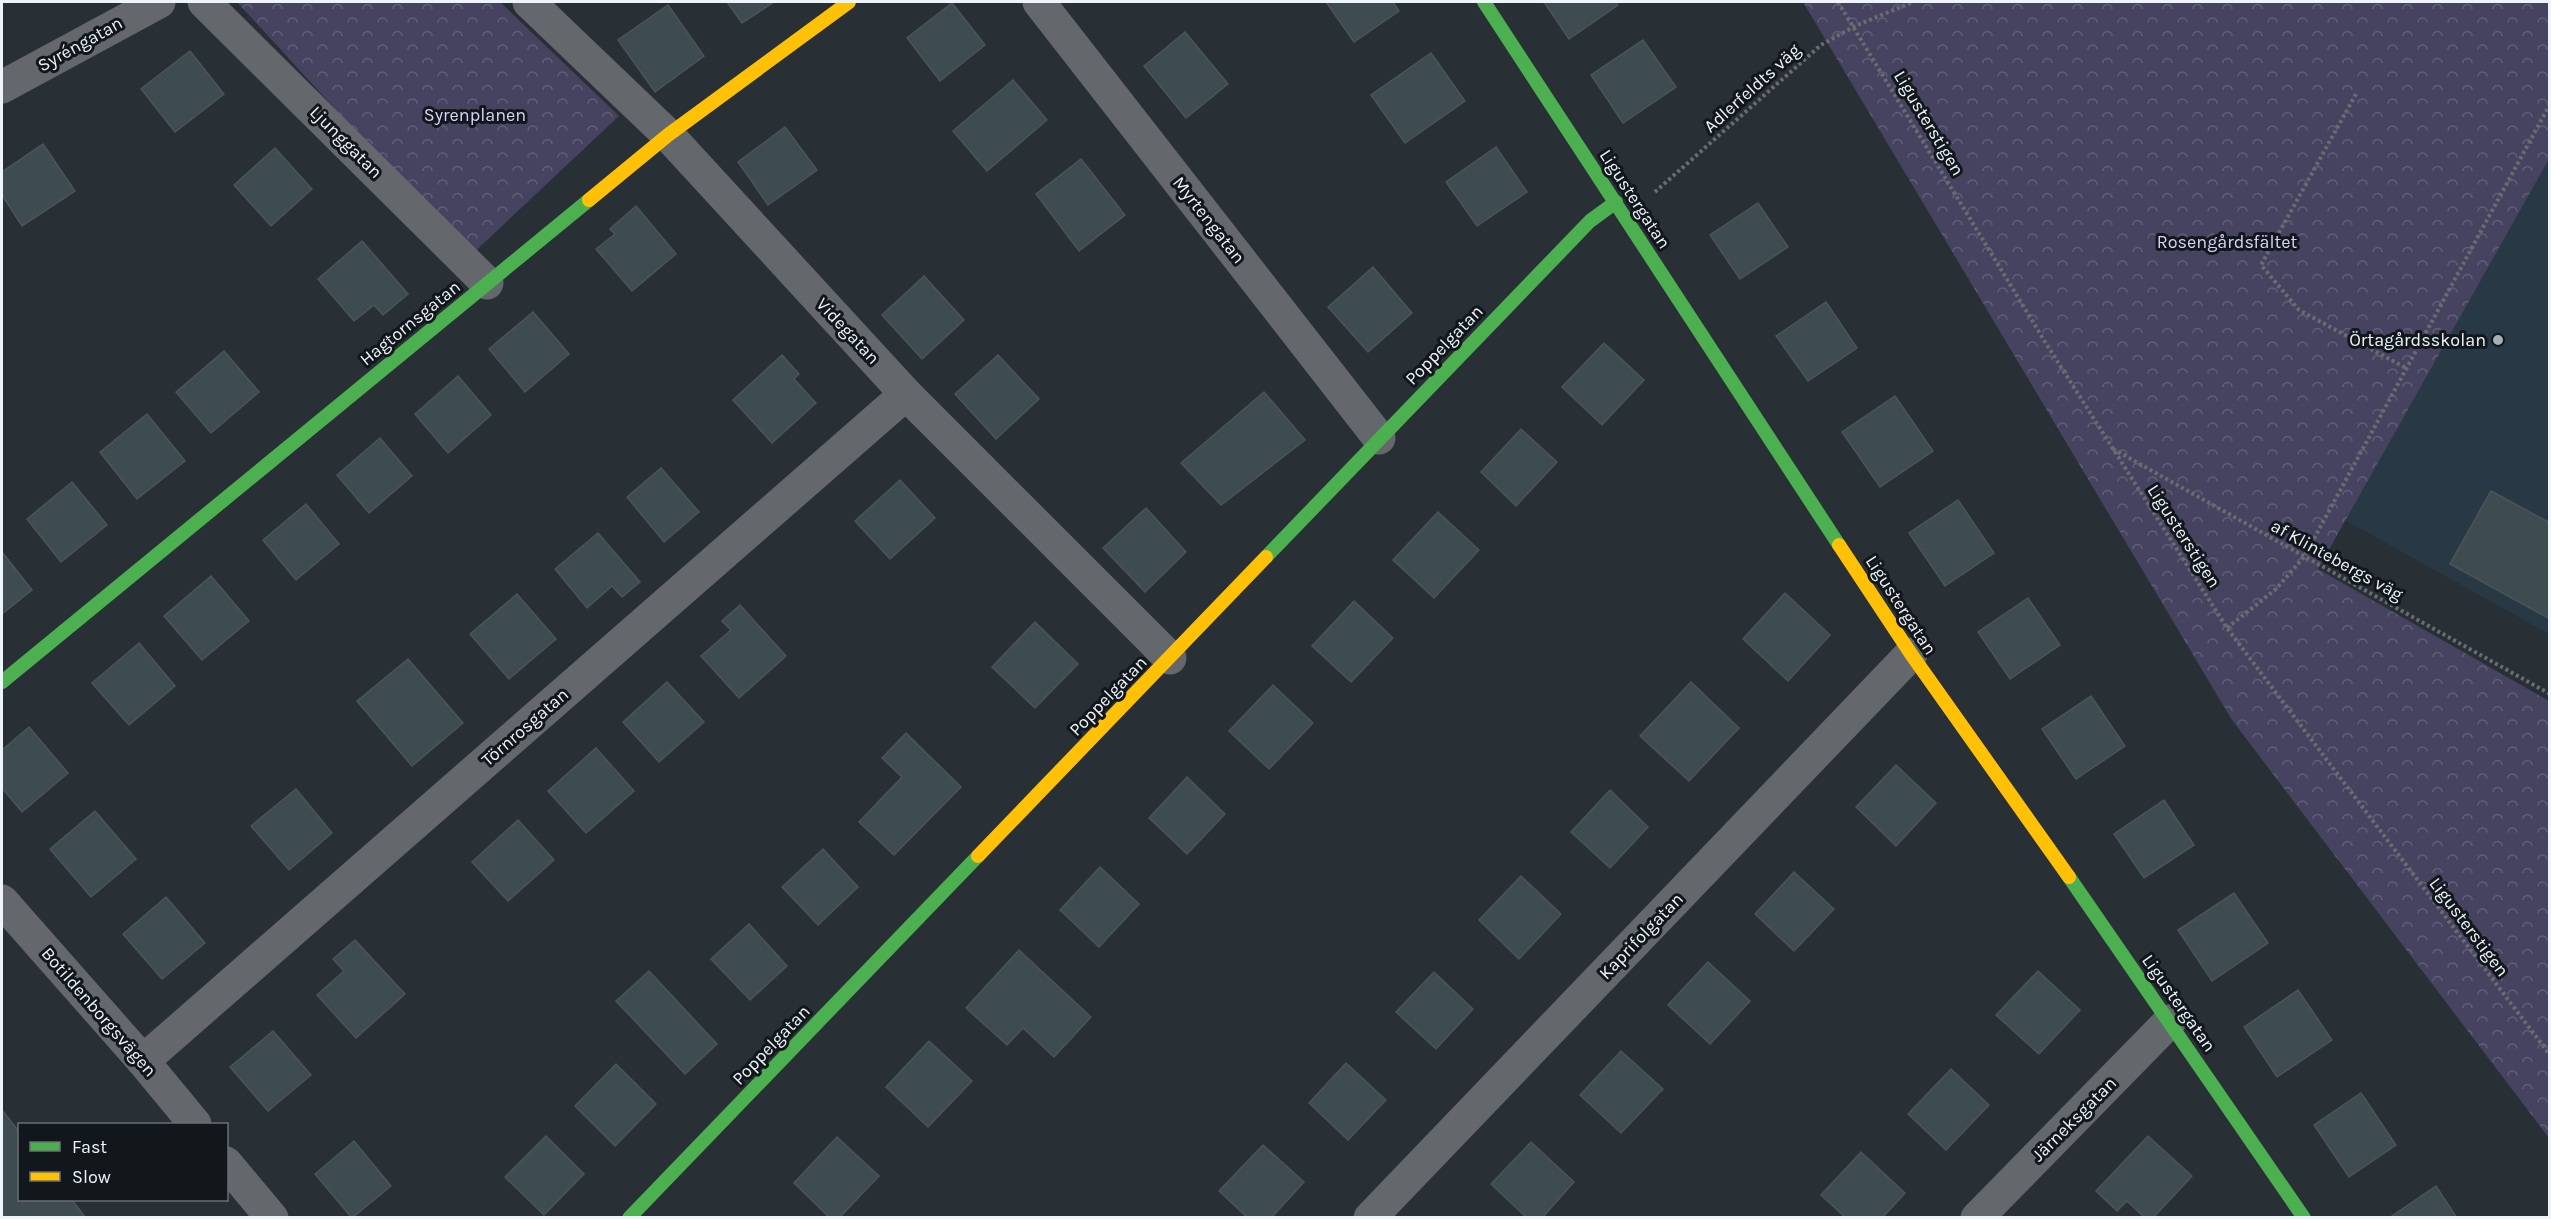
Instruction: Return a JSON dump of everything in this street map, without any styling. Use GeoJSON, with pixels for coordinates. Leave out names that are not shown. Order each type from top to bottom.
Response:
{"type":"FeatureCollection","features":[{"type":"Feature","properties":{"kind":"street","name":"Syréngatan"},"geometry":{"type":"LineString","coordinates":[[2,87],[159,2]]}},
{"type":"Feature","properties":{"kind":"street","name":"Ljunggatan"},"geometry":{"type":"LineString","coordinates":[[204,2],[487,283]]}},
{"type":"Feature","properties":{"kind":"street","name":"Videgatan"},"geometry":{"type":"LineString","coordinates":[[529,2],[668,135],[906,394],[1170,658]]}},
{"type":"Feature","properties":{"kind":"street","name":"Hagtornsgatan"},"geometry":{"type":"LineString","coordinates":[[2,682],[668,135],[849,2]]}},
{"type":"Feature","properties":{"kind":"street","name":"Myrtengatan"},"geometry":{"type":"LineString","coordinates":[[1039,2],[1379,438]]}},
{"type":"Feature","properties":{"kind":"street","name":"Ligustergatan"},"geometry":{"type":"LineString","coordinates":[[1484,2],[1911,654],[2170,1022],[2304,1218]]}},
{"type":"Feature","properties":{"kind":"street","name":"Poppelgatan"},"geometry":{"type":"LineString","coordinates":[[629,1218],[1170,658],[1379,438],[1590,221],[1616,202]]}},
{"type":"Feature","properties":{"kind":"street","name":"Törnrosgatan"},"geometry":{"type":"LineString","coordinates":[[143,1061],[906,394]]}},
{"type":"Feature","properties":{"kind":"street","name":"Kaprifolgatan"},"geometry":{"type":"LineString","coordinates":[[1370,1218],[1911,654]]}},
{"type":"Feature","properties":{"kind":"street","name":"Botildenborgsvägen"},"geometry":{"type":"LineString","coordinates":[[2,901],[143,1061],[193,1123]]}},
{"type":"Feature","properties":{"kind":"street","name":"Järneksgatan"},"geometry":{"type":"LineString","coordinates":[[1977,1218],[2170,1022]]}},
{"type":"Feature","properties":{"kind":"street"},"geometry":{"type":"LineString","coordinates":[[228,1165],[272,1218]]}},
{"type":"Feature","properties":{"kind":"path","name":"Ligusterstigen"},"geometry":{"type":"LineString","coordinates":[[1838,2],[1855,26],[2112,449],[2227,628],[2550,1055]]}},
{"type":"Feature","properties":{"kind":"path","name":"Adlerfeldts väg"},"geometry":{"type":"LineString","coordinates":[[1616,202],[1656,192],[1821,45],[1855,26],[1912,2]]}},
{"type":"Feature","properties":{"kind":"path"},"geometry":{"type":"LineString","coordinates":[[2356,94],[2261,265],[2299,310],[2406,368]]}},
{"type":"Feature","properties":{"kind":"path"},"geometry":{"type":"LineString","coordinates":[[2227,628],[2276,589],[2304,557],[2550,104]]}},
{"type":"Feature","properties":{"kind":"path","name":"af Klintebergs väg"},"geometry":{"type":"LineString","coordinates":[[2112,449],[2550,694]]}},
{"type":"Feature","properties":{"kind":"shaded area","name":"Örtagårdsskolan"},"geometry":{"type":"Polygon","coordinates":[[[2549,159],[2549,634],[2345,520],[2549,159]]]}},
{"type":"Feature","properties":{"kind":"green space","name":"Syrenplanen"},"geometry":{"type":"Polygon","coordinates":[[[237,2],[500,2],[619,116],[470,256],[237,2]]]}},
{"type":"Feature","properties":{"kind":"green space","name":"Rosengårdsfältet"},"geometry":{"type":"Polygon","coordinates":[[[1803,2],[2549,2],[2549,159],[2318,569],[2549,701],[2549,1138],[2232,720],[1803,2]]]}},
{"type":"Feature","properties":{"kind":"building"},"geometry":{"type":"Polygon","coordinates":[[[727,2],[774,2],[742,23],[727,2]]]}},
{"type":"Feature","properties":{"kind":"building"},"geometry":{"type":"Polygon","coordinates":[[[1326,2],[1393,2],[1399,11],[1354,42],[1326,2]]]}},
{"type":"Feature","properties":{"kind":"building"},"geometry":{"type":"Polygon","coordinates":[[[1544,2],[1616,2],[1618,5],[1569,39],[1544,2]]]}},
{"type":"Feature","properties":{"kind":"building"},"geometry":{"type":"Polygon","coordinates":[[[952,3],[985,45],[940,81],[907,38],[952,3]]]}},
{"type":"Feature","properties":{"kind":"building"},"geometry":{"type":"Polygon","coordinates":[[[668,5],[704,56],[655,92],[618,40],[668,5]]]}},
{"type":"Feature","properties":{"kind":"building"},"geometry":{"type":"Polygon","coordinates":[[[1185,32],[1228,84],[1186,118],[1144,66],[1185,32]]]}},
{"type":"Feature","properties":{"kind":"building"},"geometry":{"type":"Polygon","coordinates":[[[1643,40],[1676,87],[1623,123],[1591,75],[1643,40]]]}},
{"type":"Feature","properties":{"kind":"building"},"geometry":{"type":"Polygon","coordinates":[[[190,51],[224,94],[175,132],[141,89],[190,51]]]}},
{"type":"Feature","properties":{"kind":"building"},"geometry":{"type":"Polygon","coordinates":[[[1431,53],[1465,101],[1405,143],[1371,95],[1431,53]]]}},
{"type":"Feature","properties":{"kind":"building"},"geometry":{"type":"Polygon","coordinates":[[[1013,80],[1047,120],[987,171],[953,131],[1013,80]]]}},
{"type":"Feature","properties":{"kind":"building"},"geometry":{"type":"Polygon","coordinates":[[[785,127],[817,170],[768,205],[738,162],[785,127]]]}},
{"type":"Feature","properties":{"kind":"building"},"geometry":{"type":"Polygon","coordinates":[[[43,144],[75,191],[22,226],[2,195],[2,172],[43,144]]]}},
{"type":"Feature","properties":{"kind":"building"},"geometry":{"type":"Polygon","coordinates":[[[1496,147],[1527,192],[1477,226],[1446,182],[1496,147]]]}},
{"type":"Feature","properties":{"kind":"building"},"geometry":{"type":"Polygon","coordinates":[[[275,148],[312,189],[271,226],[234,185],[275,148]]]}},
{"type":"Feature","properties":{"kind":"building"},"geometry":{"type":"Polygon","coordinates":[[[1081,159],[1125,215],[1079,251],[1036,194],[1081,159]]]}},
{"type":"Feature","properties":{"kind":"building"},"geometry":{"type":"Polygon","coordinates":[[[1758,203],[1788,247],[1740,279],[1710,235],[1758,203]]]}},
{"type":"Feature","properties":{"kind":"building"},"geometry":{"type":"Polygon","coordinates":[[[636,206],[676,254],[632,291],[596,249],[615,234],[610,229],[636,206]]]}},
{"type":"Feature","properties":{"kind":"building"},"geometry":{"type":"Polygon","coordinates":[[[362,241],[408,294],[383,315],[374,305],[354,321],[318,279],[362,241]]]}},
{"type":"Feature","properties":{"kind":"building"},"geometry":{"type":"Polygon","coordinates":[[[1373,267],[1412,313],[1368,352],[1328,307],[1373,267]]]}},
{"type":"Feature","properties":{"kind":"building"},"geometry":{"type":"Polygon","coordinates":[[[924,276],[964,320],[922,359],[882,315],[924,276]]]}},
{"type":"Feature","properties":{"kind":"building"},"geometry":{"type":"Polygon","coordinates":[[[1826,302],[1857,348],[1808,381],[1776,336],[1826,302]]]}},
{"type":"Feature","properties":{"kind":"building"},"geometry":{"type":"Polygon","coordinates":[[[533,312],[569,354],[525,392],[489,349],[533,312]]]}},
{"type":"Feature","properties":{"kind":"building"},"geometry":{"type":"Polygon","coordinates":[[[1604,343],[1644,380],[1602,425],[1562,387],[1604,343]]]}},
{"type":"Feature","properties":{"kind":"building"},"geometry":{"type":"Polygon","coordinates":[[[224,351],[259,392],[211,433],[176,392],[224,351]]]}},
{"type":"Feature","properties":{"kind":"building"},"geometry":{"type":"Polygon","coordinates":[[[782,355],[799,374],[794,379],[816,403],[772,443],[733,400],[782,355]]]}},
{"type":"Feature","properties":{"kind":"building"},"geometry":{"type":"Polygon","coordinates":[[[998,355],[1039,399],[996,439],[955,394],[998,355]]]}},
{"type":"Feature","properties":{"kind":"building"},"geometry":{"type":"Polygon","coordinates":[[[458,376],[491,415],[448,453],[415,414],[458,376]]]}},
{"type":"Feature","properties":{"kind":"building"},"geometry":{"type":"Polygon","coordinates":[[[1264,392],[1305,440],[1221,505],[1181,463],[1264,392]]]}},
{"type":"Feature","properties":{"kind":"building"},"geometry":{"type":"Polygon","coordinates":[[[1895,396],[1933,451],[1880,487],[1842,432],[1895,396]]]}},
{"type":"Feature","properties":{"kind":"building"},"geometry":{"type":"Polygon","coordinates":[[[147,414],[185,461],[137,499],[100,452],[147,414]]]}},
{"type":"Feature","properties":{"kind":"building"},"geometry":{"type":"Polygon","coordinates":[[[1521,429],[1557,462],[1516,506],[1481,472],[1521,429]]]}},
{"type":"Feature","properties":{"kind":"building"},"geometry":{"type":"Polygon","coordinates":[[[380,438],[412,476],[369,513],[337,475],[380,438]]]}},
{"type":"Feature","properties":{"kind":"building"},"geometry":{"type":"Polygon","coordinates":[[[661,468],[699,512],[664,542],[627,497],[661,468]]]}},
{"type":"Feature","properties":{"kind":"building"},"geometry":{"type":"Polygon","coordinates":[[[900,480],[935,518],[890,559],[855,521],[900,480]]]}},
{"type":"Feature","properties":{"kind":"building"},"geometry":{"type":"Polygon","coordinates":[[[72,482],[107,525],[61,562],[27,519],[72,482]]]}},
{"type":"Feature","properties":{"kind":"building"},"geometry":{"type":"Polygon","coordinates":[[[2491,491],[2550,523],[2550,619],[2450,564],[2491,491]]]}},
{"type":"Feature","properties":{"kind":"building"},"geometry":{"type":"Polygon","coordinates":[[[1958,500],[1994,553],[1945,586],[1909,533],[1958,500]]]}},
{"type":"Feature","properties":{"kind":"building"},"geometry":{"type":"Polygon","coordinates":[[[306,504],[339,544],[296,580],[263,540],[306,504]]]}},
{"type":"Feature","properties":{"kind":"building"},"geometry":{"type":"Polygon","coordinates":[[[1146,508],[1186,552],[1145,592],[1103,548],[1146,508]]]}},
{"type":"Feature","properties":{"kind":"building"},"geometry":{"type":"Polygon","coordinates":[[[1438,512],[1479,550],[1434,598],[1393,560],[1438,512]]]}},
{"type":"Feature","properties":{"kind":"building"},"geometry":{"type":"Polygon","coordinates":[[[598,533],[640,582],[622,597],[612,586],[587,608],[555,569],[598,533]]]}},
{"type":"Feature","properties":{"kind":"building"},"geometry":{"type":"Polygon","coordinates":[[[2,552],[32,590],[2,614],[2,552]]]}},
{"type":"Feature","properties":{"kind":"building"},"geometry":{"type":"Polygon","coordinates":[[[211,576],[249,621],[202,660],[164,616],[211,576]]]}},
{"type":"Feature","properties":{"kind":"building"},"geometry":{"type":"Polygon","coordinates":[[[1785,593],[1830,635],[1788,681],[1743,639],[1785,593]]]}},
{"type":"Feature","properties":{"kind":"building"},"geometry":{"type":"Polygon","coordinates":[[[517,594],[556,639],[509,679],[470,634],[517,594]]]}},
{"type":"Feature","properties":{"kind":"building"},"geometry":{"type":"Polygon","coordinates":[[[2028,598],[2060,645],[2010,679],[1978,632],[2028,598]]]}},
{"type":"Feature","properties":{"kind":"building"},"geometry":{"type":"Polygon","coordinates":[[[1354,601],[1393,638],[1351,682],[1312,646],[1354,601]]]}},
{"type":"Feature","properties":{"kind":"building"},"geometry":{"type":"Polygon","coordinates":[[[740,605],[786,656],[739,698],[701,656],[731,630],[722,621],[740,605]]]}},
{"type":"Feature","properties":{"kind":"building"},"geometry":{"type":"Polygon","coordinates":[[[1035,622],[1078,664],[1035,708],[992,667],[1035,622]]]}},
{"type":"Feature","properties":{"kind":"building"},"geometry":{"type":"Polygon","coordinates":[[[139,643],[175,686],[129,725],[92,683],[139,643]]]}},
{"type":"Feature","properties":{"kind":"building"},"geometry":{"type":"Polygon","coordinates":[[[408,659],[463,723],[412,766],[357,701],[408,659]]]}},
{"type":"Feature","properties":{"kind":"building"},"geometry":{"type":"Polygon","coordinates":[[[667,682],[704,722],[659,762],[623,722],[667,682]]]}},
{"type":"Feature","properties":{"kind":"building"},"geometry":{"type":"Polygon","coordinates":[[[1691,682],[1739,728],[1689,781],[1640,736],[1691,682]]]}},
{"type":"Feature","properties":{"kind":"building"},"geometry":{"type":"Polygon","coordinates":[[[1273,685],[1313,723],[1269,769],[1229,731],[1273,685]]]}},
{"type":"Feature","properties":{"kind":"building"},"geometry":{"type":"Polygon","coordinates":[[[2091,696],[2125,746],[2076,779],[2042,729],[2091,696]]]}},
{"type":"Feature","properties":{"kind":"building"},"geometry":{"type":"Polygon","coordinates":[[[29,727],[68,773],[22,812],[2,788],[2,750],[29,727]]]}},
{"type":"Feature","properties":{"kind":"building"},"geometry":{"type":"Polygon","coordinates":[[[906,733],[961,787],[894,855],[859,822],[902,777],[882,758],[906,733]]]}},
{"type":"Feature","properties":{"kind":"building"},"geometry":{"type":"Polygon","coordinates":[[[596,748],[634,791],[586,833],[548,791],[596,748]]]}},
{"type":"Feature","properties":{"kind":"building"},"geometry":{"type":"Polygon","coordinates":[[[1896,765],[1936,803],[1896,846],[1856,807],[1896,765]]]}},
{"type":"Feature","properties":{"kind":"building"},"geometry":{"type":"Polygon","coordinates":[[[1187,777],[1225,814],[1187,854],[1149,818],[1187,777]]]}},
{"type":"Feature","properties":{"kind":"building"},"geometry":{"type":"Polygon","coordinates":[[[296,789],[332,833],[289,870],[251,826],[296,789]]]}},
{"type":"Feature","properties":{"kind":"building"},"geometry":{"type":"Polygon","coordinates":[[[1610,790],[1648,827],[1610,868],[1571,832],[1610,790]]]}},
{"type":"Feature","properties":{"kind":"building"},"geometry":{"type":"Polygon","coordinates":[[[2164,800],[2194,845],[2144,878],[2114,834],[2164,800]]]}},
{"type":"Feature","properties":{"kind":"building"},"geometry":{"type":"Polygon","coordinates":[[[95,811],[136,859],[91,897],[50,849],[95,811]]]}},
{"type":"Feature","properties":{"kind":"building"},"geometry":{"type":"Polygon","coordinates":[[[518,820],[554,860],[508,901],[472,862],[518,820]]]}},
{"type":"Feature","properties":{"kind":"building"},"geometry":{"type":"Polygon","coordinates":[[[823,849],[858,887],[818,925],[782,887],[823,849]]]}},
{"type":"Feature","properties":{"kind":"building"},"geometry":{"type":"Polygon","coordinates":[[[1100,867],[1139,904],[1099,947],[1060,910],[1100,867]]]}},
{"type":"Feature","properties":{"kind":"building"},"geometry":{"type":"Polygon","coordinates":[[[1794,872],[1834,909],[1794,951],[1755,914],[1794,872]]]}},
{"type":"Feature","properties":{"kind":"building"},"geometry":{"type":"Polygon","coordinates":[[[1521,876],[1561,914],[1519,959],[1479,920],[1521,876]]]}},
{"type":"Feature","properties":{"kind":"building"},"geometry":{"type":"Polygon","coordinates":[[[2234,893],[2268,943],[2212,981],[2178,930],[2234,893]]]}},
{"type":"Feature","properties":{"kind":"building"},"geometry":{"type":"Polygon","coordinates":[[[166,897],[205,943],[162,979],[123,934],[166,897]]]}},
{"type":"Feature","properties":{"kind":"building"},"geometry":{"type":"Polygon","coordinates":[[[749,924],[787,966],[750,1000],[711,959],[749,924]]]}},
{"type":"Feature","properties":{"kind":"building"},"geometry":{"type":"Polygon","coordinates":[[[355,940],[405,994],[356,1038],[317,995],[344,971],[333,959],[355,940]]]}},
{"type":"Feature","properties":{"kind":"building"},"geometry":{"type":"Polygon","coordinates":[[[1019,950],[1091,1017],[1054,1057],[1023,1028],[1007,1045],[966,1008],[1019,950]]]}},
{"type":"Feature","properties":{"kind":"building"},"geometry":{"type":"Polygon","coordinates":[[[1708,962],[1750,1001],[1710,1044],[1668,1005],[1708,962]]]}},
{"type":"Feature","properties":{"kind":"building"},"geometry":{"type":"Polygon","coordinates":[[[649,971],[717,1044],[685,1074],[616,1001],[649,971]]]}},
{"type":"Feature","properties":{"kind":"building"},"geometry":{"type":"Polygon","coordinates":[[[2038,971],[2080,1010],[2039,1054],[1996,1015],[2038,971]]]}},
{"type":"Feature","properties":{"kind":"building"},"geometry":{"type":"Polygon","coordinates":[[[1434,972],[1473,1009],[1436,1049],[1396,1012],[1434,972]]]}},
{"type":"Feature","properties":{"kind":"building"},"geometry":{"type":"Polygon","coordinates":[[[2298,990],[2332,1040],[2277,1077],[2244,1027],[2298,990]]]}},
{"type":"Feature","properties":{"kind":"building"},"geometry":{"type":"Polygon","coordinates":[[[273,1031],[311,1075],[268,1111],[230,1067],[273,1031]]]}},
{"type":"Feature","properties":{"kind":"building"},"geometry":{"type":"Polygon","coordinates":[[[929,1041],[972,1081],[928,1127],[886,1087],[929,1041]]]}},
{"type":"Feature","properties":{"kind":"building"},"geometry":{"type":"Polygon","coordinates":[[[1621,1051],[1663,1089],[1621,1133],[1580,1095],[1621,1051]]]}},
{"type":"Feature","properties":{"kind":"building"},"geometry":{"type":"Polygon","coordinates":[[[1346,1063],[1386,1100],[1348,1140],[1309,1103],[1346,1063]]]}},
{"type":"Feature","properties":{"kind":"building"},"geometry":{"type":"Polygon","coordinates":[[[616,1064],[656,1104],[615,1146],[575,1106],[616,1064]]]}},
{"type":"Feature","properties":{"kind":"building"},"geometry":{"type":"Polygon","coordinates":[[[1951,1069],[1989,1105],[1946,1150],[1908,1114],[1951,1069]]]}},
{"type":"Feature","properties":{"kind":"building"},"geometry":{"type":"Polygon","coordinates":[[[2361,1093],[2396,1145],[2349,1177],[2314,1125],[2361,1093]]]}},
{"type":"Feature","properties":{"kind":"building"},"geometry":{"type":"Polygon","coordinates":[[[2,1110],[18,1130],[18,1201],[73,1201],[86,1218],[2,1218],[2,1110]]]}},
{"type":"Feature","properties":{"kind":"building"},"geometry":{"type":"Polygon","coordinates":[[[546,1136],[584,1174],[544,1215],[505,1177],[546,1136]]]}},
{"type":"Feature","properties":{"kind":"building"},"geometry":{"type":"Polygon","coordinates":[[[2148,1136],[2192,1176],[2153,1218],[2145,1218],[2127,1201],[2117,1211],[2096,1191],[2148,1136]]]}},
{"type":"Feature","properties":{"kind":"building"},"geometry":{"type":"Polygon","coordinates":[[[837,1137],[879,1176],[839,1218],[830,1218],[794,1183],[837,1137]]]}},
{"type":"Feature","properties":{"kind":"building"},"geometry":{"type":"Polygon","coordinates":[[[354,1141],[391,1186],[352,1218],[315,1174],[354,1141]]]}},
{"type":"Feature","properties":{"kind":"building"},"geometry":{"type":"Polygon","coordinates":[[[1531,1142],[1574,1182],[1542,1218],[1527,1218],[1491,1184],[1531,1142]]]}},
{"type":"Feature","properties":{"kind":"building"},"geometry":{"type":"Polygon","coordinates":[[[1263,1145],[1304,1182],[1271,1218],[1248,1218],[1219,1191],[1263,1145]]]}},
{"type":"Feature","properties":{"kind":"building"},"geometry":{"type":"Polygon","coordinates":[[[1861,1152],[1905,1193],[1882,1218],[1846,1218],[1821,1195],[1861,1152]]]}},
{"type":"Feature","properties":{"kind":"building"},"geometry":{"type":"Polygon","coordinates":[[[2436,1186],[2457,1218],[2389,1218],[2436,1186]]]}},
{"type":"Feature","properties":{"kind":"traffic: fast"},"geometry":{"type":"LineString","coordinates":[[1484,2],[1839,545]]}},
{"type":"Feature","properties":{"kind":"traffic: fast"},"geometry":{"type":"LineString","coordinates":[[2,682],[589,200]]}},
{"type":"Feature","properties":{"kind":"traffic: fast"},"geometry":{"type":"LineString","coordinates":[[1266,557],[1590,221],[1616,202]]}},
{"type":"Feature","properties":{"kind":"traffic: fast"},"geometry":{"type":"LineString","coordinates":[[629,1218],[978,856]]}},
{"type":"Feature","properties":{"kind":"traffic: fast"},"geometry":{"type":"LineString","coordinates":[[2069,877],[2304,1218]]}},
{"type":"Feature","properties":{"kind":"traffic: slow"},"geometry":{"type":"LineString","coordinates":[[589,200],[668,135],[849,2]]}},
{"type":"Feature","properties":{"kind":"traffic: slow"},"geometry":{"type":"LineString","coordinates":[[1839,545],[1911,654],[2069,877]]}},
{"type":"Feature","properties":{"kind":"traffic: slow"},"geometry":{"type":"LineString","coordinates":[[978,856],[1266,557]]}},
{"type":"Feature","properties":{"kind":"place","name":"Örtagårdsskolan"},"geometry":{"type":"Point","coordinates":[2498,340]}}]}
